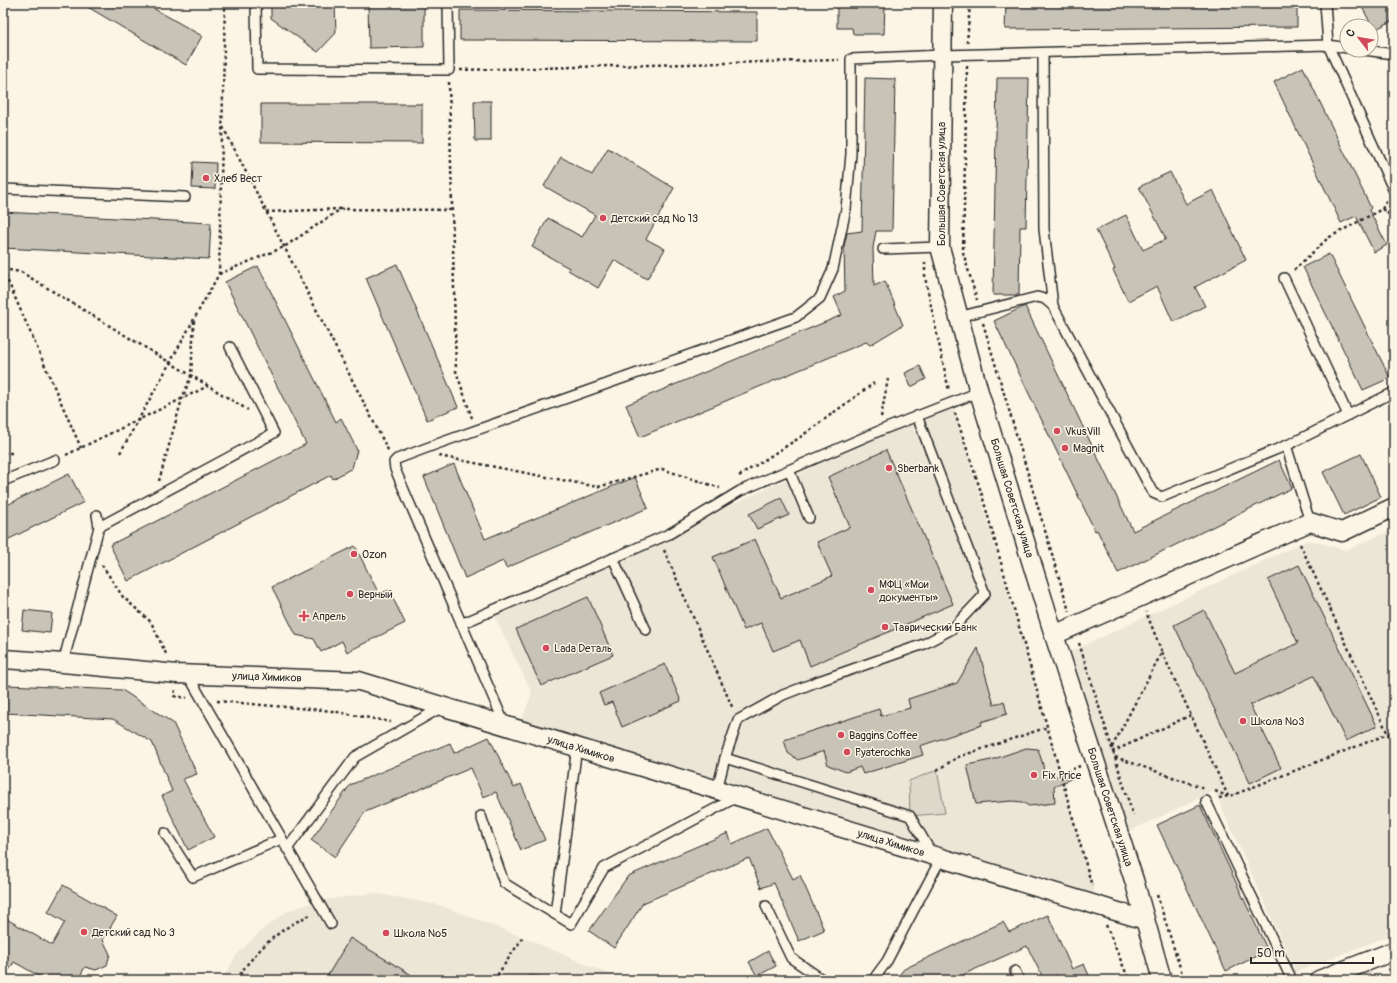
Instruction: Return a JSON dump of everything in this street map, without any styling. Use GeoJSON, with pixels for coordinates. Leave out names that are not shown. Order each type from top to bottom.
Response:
{"type":"FeatureCollection","features":[{"type":"Feature","properties":{"kind":"street","name":"Большая Советская улица"},"geometry":{"type":"LineString","coordinates":[[943,3],[940,247],[979,392],[1054,635],[1134,880],[1162,980]]}},
{"type":"Feature","properties":{"kind":"street"},"geometry":{"type":"LineString","coordinates":[[1054,635],[1310,522],[1342,532],[1394,507]]}},
{"type":"Feature","properties":{"kind":"street","name":"улица Химиков"},"geometry":{"type":"LineString","coordinates":[[3,659],[182,674],[359,681],[1145,920]]}},
{"type":"Feature","properties":{"kind":"street"},"geometry":{"type":"LineString","coordinates":[[1319,980],[1394,951]]}},
{"type":"Feature","properties":{"kind":"lane"},"geometry":{"type":"LineString","coordinates":[[256,3],[257,70],[449,70],[448,3]]}},
{"type":"Feature","properties":{"kind":"lane"},"geometry":{"type":"LineString","coordinates":[[1325,3],[1328,45],[1393,189]]}},
{"type":"Feature","properties":{"kind":"lane"},"geometry":{"type":"LineString","coordinates":[[506,726],[395,470],[394,462],[397,459],[415,452],[796,317],[820,298],[833,269],[846,209],[850,154],[851,60],[942,55],[1328,45],[1339,47]]}},
{"type":"Feature","properties":{"kind":"lane"},"geometry":{"type":"LineString","coordinates":[[1379,52],[1394,54]]}},
{"type":"Feature","properties":{"kind":"lane"},"geometry":{"type":"LineString","coordinates":[[1043,53],[1044,229],[1053,306]]}},
{"type":"Feature","properties":{"kind":"lane"},"geometry":{"type":"LineString","coordinates":[[3,188],[185,197]]}},
{"type":"Feature","properties":{"kind":"lane"},"geometry":{"type":"LineString","coordinates":[[883,249],[940,247]]}},
{"type":"Feature","properties":{"kind":"lane"},"geometry":{"type":"LineString","coordinates":[[1284,278],[1348,415]]}},
{"type":"Feature","properties":{"kind":"lane"},"geometry":{"type":"LineString","coordinates":[[958,317],[1037,296],[1045,299],[1053,306],[1153,494],[1162,497],[1286,445],[1394,392]]}},
{"type":"Feature","properties":{"kind":"lane"},"geometry":{"type":"LineString","coordinates":[[99,527],[274,434],[230,347]]}},
{"type":"Feature","properties":{"kind":"lane"},"geometry":{"type":"LineString","coordinates":[[462,624],[659,539],[740,491],[879,431],[979,392]]}},
{"type":"Feature","properties":{"kind":"lane"},"geometry":{"type":"LineString","coordinates":[[717,790],[725,758],[738,720],[783,695],[924,644],[952,629],[985,594],[917,416]]}},
{"type":"Feature","properties":{"kind":"lane"},"geometry":{"type":"LineString","coordinates":[[1286,445],[1310,522]]}},
{"type":"Feature","properties":{"kind":"lane"},"geometry":{"type":"LineString","coordinates":[[3,481],[58,459]]}},
{"type":"Feature","properties":{"kind":"lane"},"geometry":{"type":"LineString","coordinates":[[789,470],[810,518]]}},
{"type":"Feature","properties":{"kind":"lane"},"geometry":{"type":"LineString","coordinates":[[63,663],[99,527],[97,514]]}},
{"type":"Feature","properties":{"kind":"lane"},"geometry":{"type":"LineString","coordinates":[[613,558],[646,630]]}},
{"type":"Feature","properties":{"kind":"lane"},"geometry":{"type":"LineString","coordinates":[[182,674],[202,699],[281,840],[331,924]]}},
{"type":"Feature","properties":{"kind":"lane"},"geometry":{"type":"LineString","coordinates":[[287,849],[355,757],[443,707]]}},
{"type":"Feature","properties":{"kind":"lane"},"geometry":{"type":"LineString","coordinates":[[555,914],[577,747]]}},
{"type":"Feature","properties":{"kind":"lane"},"geometry":{"type":"LineString","coordinates":[[725,758],[910,816],[937,856],[887,961],[873,980]]}},
{"type":"Feature","properties":{"kind":"lane"},"geometry":{"type":"LineString","coordinates":[[481,816],[504,883],[571,924],[604,868],[738,796]]}},
{"type":"Feature","properties":{"kind":"lane"},"geometry":{"type":"LineString","coordinates":[[1206,801],[1292,980]]}},
{"type":"Feature","properties":{"kind":"lane"},"geometry":{"type":"LineString","coordinates":[[165,833],[193,877],[281,840]]}},
{"type":"Feature","properties":{"kind":"lane"},"geometry":{"type":"LineString","coordinates":[[766,906],[791,958],[823,980]]}},
{"type":"Feature","properties":{"kind":"path"},"geometry":{"type":"LineString","coordinates":[[120,453],[219,274],[225,3]]}},
{"type":"Feature","properties":{"kind":"path"},"geometry":{"type":"LineString","coordinates":[[970,3],[967,55],[962,252],[1073,627],[1134,821]]}},
{"type":"Feature","properties":{"kind":"path"},"geometry":{"type":"LineString","coordinates":[[476,430],[456,371],[449,70],[851,60]]}},
{"type":"Feature","properties":{"kind":"path"},"geometry":{"type":"LineString","coordinates":[[222,126],[394,462]]}},
{"type":"Feature","properties":{"kind":"path"},"geometry":{"type":"LineString","coordinates":[[266,212],[341,209],[453,210]]}},
{"type":"Feature","properties":{"kind":"path"},"geometry":{"type":"LineString","coordinates":[[219,274],[284,247],[341,209]]}},
{"type":"Feature","properties":{"kind":"path"},"geometry":{"type":"LineString","coordinates":[[1284,278],[1328,238],[1382,209],[1394,218]]}},
{"type":"Feature","properties":{"kind":"path"},"geometry":{"type":"LineString","coordinates":[[3,270],[21,272],[269,423]]}},
{"type":"Feature","properties":{"kind":"path"},"geometry":{"type":"LineString","coordinates":[[3,270],[81,448]]}},
{"type":"Feature","properties":{"kind":"path"},"geometry":{"type":"LineString","coordinates":[[154,498],[182,399],[191,376],[194,320]]}},
{"type":"Feature","properties":{"kind":"path"},"geometry":{"type":"LineString","coordinates":[[879,431],[888,379]]}},
{"type":"Feature","properties":{"kind":"path"},"geometry":{"type":"LineString","coordinates":[[734,480],[799,438],[874,383]]}},
{"type":"Feature","properties":{"kind":"path"},"geometry":{"type":"LineString","coordinates":[[58,459],[208,386]]}},
{"type":"Feature","properties":{"kind":"path"},"geometry":{"type":"LineString","coordinates":[[415,452],[598,486],[662,469],[721,488]]}},
{"type":"Feature","properties":{"kind":"path"},"geometry":{"type":"LineString","coordinates":[[3,453],[12,453]]}},
{"type":"Feature","properties":{"kind":"path"},"geometry":{"type":"LineString","coordinates":[[1298,538],[1394,747]]}},
{"type":"Feature","properties":{"kind":"path"},"geometry":{"type":"LineString","coordinates":[[659,539],[738,720]]}},
{"type":"Feature","properties":{"kind":"path"},"geometry":{"type":"LineString","coordinates":[[101,563],[123,597],[151,622],[182,674],[174,696],[332,710],[409,726]]}},
{"type":"Feature","properties":{"kind":"path"},"geometry":{"type":"LineString","coordinates":[[1145,610],[1162,652],[1228,796]]}},
{"type":"Feature","properties":{"kind":"path"},"geometry":{"type":"LineString","coordinates":[[1111,748],[1162,652]]}},
{"type":"Feature","properties":{"kind":"path"},"geometry":{"type":"LineString","coordinates":[[1113,752],[1191,715]]}},
{"type":"Feature","properties":{"kind":"path"},"geometry":{"type":"LineString","coordinates":[[937,770],[958,757],[1048,727]]}},
{"type":"Feature","properties":{"kind":"path"},"geometry":{"type":"LineString","coordinates":[[1206,801],[1228,796],[1388,734],[1394,730]]}},
{"type":"Feature","properties":{"kind":"path"},"geometry":{"type":"LineString","coordinates":[[1114,756],[1206,788]]}},
{"type":"Feature","properties":{"kind":"path"},"geometry":{"type":"LineString","coordinates":[[1214,791],[1228,796]]}},
{"type":"Feature","properties":{"kind":"path"},"geometry":{"type":"LineString","coordinates":[[1156,889],[1184,980]]}},
{"type":"Feature","properties":{"kind":"path"},"geometry":{"type":"LineString","coordinates":[[1098,905],[1129,980]]}},
{"type":"Feature","properties":{"kind":"path"},"geometry":{"type":"LineString","coordinates":[[237,980],[251,959],[274,937],[295,921],[322,909]]}},
{"type":"Feature","properties":{"kind":"path"},"geometry":{"type":"LineString","coordinates":[[494,980],[523,937]]}},
{"type":"Feature","properties":{"kind":"shaded area"},"geometry":{"type":"Polygon","coordinates":[[[952,402],[1048,727],[1098,905],[518,730],[532,693],[492,611],[659,539],[952,402]]]}},
{"type":"Feature","properties":{"kind":"shaded area","name":"Школа №3"},"geometry":{"type":"Polygon","coordinates":[[[1394,529],[1394,934],[1296,972],[1214,791],[1128,832],[1070,652],[1308,540],[1346,550],[1394,529]]]}},
{"type":"Feature","properties":{"kind":"shaded area"},"geometry":{"type":"Polygon","coordinates":[[[937,770],[945,813],[910,816],[909,781],[937,770]]]}},
{"type":"Feature","properties":{"kind":"shaded area","name":"Школа №5"},"geometry":{"type":"Polygon","coordinates":[[[374,893],[439,905],[523,937],[622,980],[222,980],[237,954],[264,928],[288,911],[317,901],[374,893]]]}},
{"type":"Feature","properties":{"kind":"shaded area"},"geometry":{"type":"Polygon","coordinates":[[[529,975],[551,978],[555,980],[521,980],[529,975]]]}},
{"type":"Feature","properties":{"kind":"building"},"geometry":{"type":"Polygon","coordinates":[[[81,3],[144,3],[202,36],[186,65],[81,3]]]}},
{"type":"Feature","properties":{"kind":"building"},"geometry":{"type":"Polygon","coordinates":[[[271,3],[335,3],[336,33],[318,52],[271,18],[271,3]]]}},
{"type":"Feature","properties":{"kind":"building"},"geometry":{"type":"Polygon","coordinates":[[[368,3],[424,3],[424,47],[369,48],[368,3]]]}},
{"type":"Feature","properties":{"kind":"building"},"geometry":{"type":"Polygon","coordinates":[[[837,3],[885,3],[884,34],[853,34],[852,28],[837,28],[837,3]]]}},
{"type":"Feature","properties":{"kind":"building"},"geometry":{"type":"Polygon","coordinates":[[[1006,3],[1297,3],[1297,27],[1005,29],[1006,3]]]}},
{"type":"Feature","properties":{"kind":"building"},"geometry":{"type":"Polygon","coordinates":[[[1360,3],[1394,3],[1394,20],[1379,28],[1379,18],[1368,18],[1360,3]]]}},
{"type":"Feature","properties":{"kind":"building"},"geometry":{"type":"Polygon","coordinates":[[[460,10],[757,12],[757,41],[460,40],[460,10]]]}},
{"type":"Feature","properties":{"kind":"building"},"geometry":{"type":"Polygon","coordinates":[[[1303,67],[1371,208],[1369,210],[1387,245],[1374,252],[1356,216],[1341,223],[1274,82],[1303,67]]]}},
{"type":"Feature","properties":{"kind":"building"},"geometry":{"type":"Polygon","coordinates":[[[865,78],[895,79],[892,231],[876,231],[873,248],[874,286],[885,281],[903,325],[870,345],[866,342],[640,437],[626,405],[842,315],[834,297],[845,291],[844,246],[847,233],[862,231],[865,78]]]}},
{"type":"Feature","properties":{"kind":"building"},"geometry":{"type":"Polygon","coordinates":[[[997,78],[1029,78],[1026,227],[1020,227],[1019,295],[993,295],[997,78]]]}},
{"type":"Feature","properties":{"kind":"building"},"geometry":{"type":"Polygon","coordinates":[[[474,101],[491,101],[491,141],[475,141],[474,101]]]}},
{"type":"Feature","properties":{"kind":"building"},"geometry":{"type":"Polygon","coordinates":[[[261,104],[422,104],[422,143],[261,142],[261,104]]]}},
{"type":"Feature","properties":{"kind":"building","name":"Детский сад № 13"},"geometry":{"type":"Polygon","coordinates":[[[608,148],[674,188],[646,239],[665,249],[647,279],[614,260],[598,288],[568,270],[569,268],[532,247],[548,218],[582,237],[595,215],[544,186],[561,157],[592,175],[608,148]]]}},
{"type":"Feature","properties":{"kind":"building"},"geometry":{"type":"Polygon","coordinates":[[[193,162],[216,163],[215,189],[192,188],[193,162]]]}},
{"type":"Feature","properties":{"kind":"building"},"geometry":{"type":"Polygon","coordinates":[[[1170,172],[1186,204],[1213,190],[1246,260],[1195,287],[1205,306],[1173,322],[1157,286],[1128,301],[1113,270],[1115,269],[1096,230],[1126,215],[1143,250],[1166,239],[1139,187],[1170,172]]]}},
{"type":"Feature","properties":{"kind":"building"},"geometry":{"type":"Polygon","coordinates":[[[3,212],[211,223],[209,259],[3,248],[3,212]]]}},
{"type":"Feature","properties":{"kind":"building"},"geometry":{"type":"Polygon","coordinates":[[[1329,254],[1390,378],[1363,390],[1303,267],[1329,254]]]}},
{"type":"Feature","properties":{"kind":"building"},"geometry":{"type":"Polygon","coordinates":[[[397,264],[458,407],[427,420],[366,278],[397,264]]]}},
{"type":"Feature","properties":{"kind":"building"},"geometry":{"type":"Polygon","coordinates":[[[258,266],[336,422],[341,418],[357,450],[352,468],[333,479],[331,475],[128,581],[110,545],[306,444],[225,282],[258,266]]]}},
{"type":"Feature","properties":{"kind":"building"},"geometry":{"type":"Polygon","coordinates":[[[1025,306],[1133,531],[1279,460],[1292,488],[1118,573],[1097,530],[1095,531],[994,321],[1025,306]]]}},
{"type":"Feature","properties":{"kind":"building"},"geometry":{"type":"Polygon","coordinates":[[[920,366],[926,379],[911,387],[905,373],[920,366]]]}},
{"type":"Feature","properties":{"kind":"building"},"geometry":{"type":"Polygon","coordinates":[[[886,450],[953,604],[810,666],[800,640],[773,651],[761,623],[744,630],[713,557],[755,539],[781,598],[832,576],[817,542],[850,527],[828,477],[886,450]]]}},
{"type":"Feature","properties":{"kind":"building"},"geometry":{"type":"Polygon","coordinates":[[[1361,454],[1381,497],[1344,515],[1323,472],[1361,454]]]}},
{"type":"Feature","properties":{"kind":"building"},"geometry":{"type":"Polygon","coordinates":[[[454,464],[485,539],[635,477],[648,508],[506,568],[503,561],[465,578],[424,477],[454,464]]]}},
{"type":"Feature","properties":{"kind":"building"},"geometry":{"type":"Polygon","coordinates":[[[69,474],[84,502],[3,542],[3,507],[69,474]]]}},
{"type":"Feature","properties":{"kind":"building"},"geometry":{"type":"Polygon","coordinates":[[[781,498],[789,515],[757,529],[749,514],[781,498]]]}},
{"type":"Feature","properties":{"kind":"building"},"geometry":{"type":"Polygon","coordinates":[[[355,546],[379,594],[389,590],[405,623],[347,652],[342,641],[321,652],[314,639],[296,635],[272,587],[355,546]]]}},
{"type":"Feature","properties":{"kind":"building"},"geometry":{"type":"Polygon","coordinates":[[[1299,565],[1377,726],[1346,741],[1314,676],[1250,705],[1281,768],[1250,783],[1174,625],[1204,610],[1235,673],[1298,643],[1268,580],[1299,565]]]}},
{"type":"Feature","properties":{"kind":"building"},"geometry":{"type":"Polygon","coordinates":[[[588,597],[613,655],[541,686],[516,629],[588,597]]]}},
{"type":"Feature","properties":{"kind":"building"},"geometry":{"type":"Polygon","coordinates":[[[24,610],[52,613],[50,633],[22,630],[24,610]]]}},
{"type":"Feature","properties":{"kind":"building"},"geometry":{"type":"Polygon","coordinates":[[[978,648],[994,705],[1004,701],[1007,714],[981,722],[982,725],[920,746],[923,755],[863,774],[860,767],[846,772],[828,765],[824,751],[798,760],[788,753],[784,740],[879,709],[881,716],[910,708],[908,699],[957,683],[978,648]]]}},
{"type":"Feature","properties":{"kind":"building"},"geometry":{"type":"Polygon","coordinates":[[[665,664],[681,701],[622,727],[612,702],[604,705],[599,693],[665,664]]]}},
{"type":"Feature","properties":{"kind":"building"},"geometry":{"type":"Polygon","coordinates":[[[7,685],[122,690],[173,723],[197,774],[183,779],[214,837],[188,850],[162,796],[172,791],[152,742],[113,719],[6,713],[7,685]]]}},
{"type":"Feature","properties":{"kind":"building"},"geometry":{"type":"Polygon","coordinates":[[[489,737],[514,788],[521,784],[545,840],[521,850],[496,792],[483,797],[471,768],[365,812],[335,857],[311,840],[350,785],[450,743],[454,753],[489,737]]]}},
{"type":"Feature","properties":{"kind":"building"},"geometry":{"type":"Polygon","coordinates":[[[1026,748],[1038,749],[1043,765],[1044,775],[1073,778],[1054,786],[1055,803],[1029,806],[1022,802],[1012,801],[976,804],[967,765],[991,760],[1026,748]]]}},
{"type":"Feature","properties":{"kind":"building"},"geometry":{"type":"Polygon","coordinates":[[[1200,805],[1268,951],[1226,971],[1157,825],[1200,805]]]}},
{"type":"Feature","properties":{"kind":"building"},"geometry":{"type":"Polygon","coordinates":[[[767,828],[793,879],[800,875],[824,930],[799,941],[774,883],[761,888],[749,858],[643,903],[614,948],[589,931],[628,876],[728,833],[732,844],[767,828]]]}},
{"type":"Feature","properties":{"kind":"building","name":"Детский сад № 3"},"geometry":{"type":"Polygon","coordinates":[[[63,885],[117,916],[103,940],[110,954],[107,965],[96,970],[85,967],[78,980],[46,980],[14,962],[3,980],[3,917],[52,945],[65,922],[48,912],[63,885]]]}},
{"type":"Feature","properties":{"kind":"building"},"geometry":{"type":"Polygon","coordinates":[[[1048,915],[1072,969],[1084,964],[1091,980],[1048,980],[1057,976],[1056,975],[1044,980],[1027,946],[951,980],[895,980],[904,969],[1003,922],[1009,932],[1048,915]]]}},
{"type":"Feature","properties":{"kind":"building"},"geometry":{"type":"Polygon","coordinates":[[[350,938],[420,980],[325,980],[350,938]]]}},
{"type":"Feature","properties":{"kind":"building"},"geometry":{"type":"Polygon","coordinates":[[[768,951],[776,966],[757,976],[749,962],[768,951]]]}},
{"type":"Feature","properties":{"kind":"place","name":"Хлеб Вест"},"geometry":{"type":"Point","coordinates":[206,178]}},
{"type":"Feature","properties":{"kind":"place","name":"Детский сад № 13"},"geometry":{"type":"Point","coordinates":[603,218]}},
{"type":"Feature","properties":{"kind":"place","name":"VkusVill"},"geometry":{"type":"Point","coordinates":[1057,431]}},
{"type":"Feature","properties":{"kind":"place","name":"Magnit"},"geometry":{"type":"Point","coordinates":[1065,448]}},
{"type":"Feature","properties":{"kind":"place","name":"Sberbank"},"geometry":{"type":"Point","coordinates":[889,468]}},
{"type":"Feature","properties":{"kind":"place","name":"Ozon"},"geometry":{"type":"Point","coordinates":[354,554]}},
{"type":"Feature","properties":{"kind":"place","name":"МФЦ «Мои документы»"},"geometry":{"type":"Point","coordinates":[871,590]}},
{"type":"Feature","properties":{"kind":"place","name":"Верный"},"geometry":{"type":"Point","coordinates":[350,594]}},
{"type":"Feature","properties":{"kind":"place","name":"Апрель"},"geometry":{"type":"Point","coordinates":[304,616]}},
{"type":"Feature","properties":{"kind":"place","name":"Таврический Банк"},"geometry":{"type":"Point","coordinates":[885,627]}},
{"type":"Feature","properties":{"kind":"place","name":"Lada Dеталь"},"geometry":{"type":"Point","coordinates":[546,648]}},
{"type":"Feature","properties":{"kind":"place","name":"Школа №3"},"geometry":{"type":"Point","coordinates":[1243,721]}},
{"type":"Feature","properties":{"kind":"place","name":"Baggins Coffee"},"geometry":{"type":"Point","coordinates":[841,735]}},
{"type":"Feature","properties":{"kind":"place","name":"Pyaterochka"},"geometry":{"type":"Point","coordinates":[847,752]}},
{"type":"Feature","properties":{"kind":"place","name":"Fix Price"},"geometry":{"type":"Point","coordinates":[1034,775]}},
{"type":"Feature","properties":{"kind":"place","name":"Детский сад № 3"},"geometry":{"type":"Point","coordinates":[84,932]}},
{"type":"Feature","properties":{"kind":"place","name":"Школа №5"},"geometry":{"type":"Point","coordinates":[386,933]}}]}
